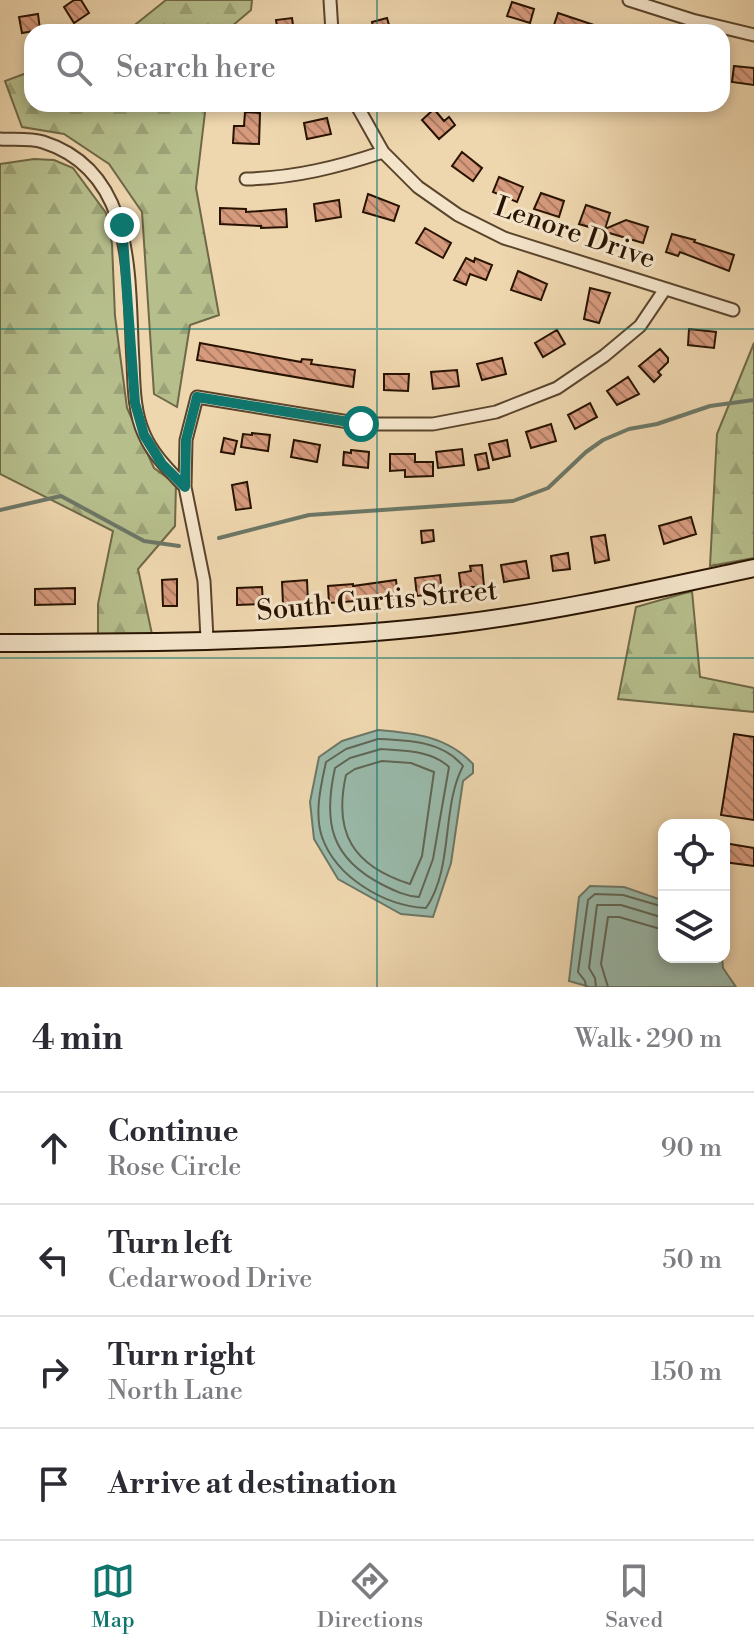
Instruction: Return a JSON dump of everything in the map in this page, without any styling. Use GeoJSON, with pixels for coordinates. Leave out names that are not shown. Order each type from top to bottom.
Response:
{"type":"FeatureCollection","features":[{"type":"Feature","properties":{"kind":"street"},"geometry":{"type":"LineString","coordinates":[[330,0],[332,24]]}},
{"type":"Feature","properties":{"kind":"street"},"geometry":{"type":"LineString","coordinates":[[629,0],[709,24]]}},
{"type":"Feature","properties":{"kind":"street"},"geometry":{"type":"LineString","coordinates":[[730,29],[754,35]]}},
{"type":"Feature","properties":{"kind":"street","name":"Lenore Drive"},"geometry":{"type":"LineString","coordinates":[[360,112],[383,152],[418,187],[458,215],[493,232],[733,310]]}},
{"type":"Feature","properties":{"kind":"street"},"geometry":{"type":"LineString","coordinates":[[0,139],[41,141],[78,158],[104,186],[122,225],[135,403],[144,435],[162,464],[185,487]]}},
{"type":"Feature","properties":{"kind":"street"},"geometry":{"type":"LineString","coordinates":[[246,179],[270,179],[329,170],[383,152]]}},
{"type":"Feature","properties":{"kind":"street"},"geometry":{"type":"LineString","coordinates":[[207,639],[204,581],[185,487],[186,440],[197,397],[361,424],[433,424],[496,412],[557,388],[604,356],[640,326],[665,289]]}},
{"type":"Feature","properties":{"kind":"street","name":"South Curtis Street"},"geometry":{"type":"LineString","coordinates":[[0,643],[121,643],[361,634],[457,624],[561,608],[754,568]]}},
{"type":"Feature","properties":{"kind":"green space"},"geometry":{"type":"Polygon","coordinates":[[[166,0],[252,0],[251,10],[234,24],[136,24],[166,0]]]}},
{"type":"Feature","properties":{"kind":"green space"},"geometry":{"type":"Polygon","coordinates":[[[24,74],[24,112],[205,112],[196,188],[219,315],[190,325],[177,407],[154,394],[142,212],[109,164],[64,134],[22,127],[5,81],[24,74]]]}},
{"type":"Feature","properties":{"kind":"green space"},"geometry":{"type":"Polygon","coordinates":[[[34,159],[54,160],[73,168],[106,213],[112,244],[115,316],[127,408],[154,468],[176,484],[175,526],[138,569],[152,634],[98,637],[98,604],[113,531],[0,474],[0,164],[34,159]]]}},
{"type":"Feature","properties":{"kind":"green space"},"geometry":{"type":"Polygon","coordinates":[[[754,343],[754,558],[710,566],[717,434],[754,343]]]}},
{"type":"Feature","properties":{"kind":"green space"},"geometry":{"type":"Polygon","coordinates":[[[692,591],[700,677],[754,688],[754,712],[618,699],[636,607],[692,591]]]}},
{"type":"Feature","properties":{"kind":"water"},"geometry":{"type":"Polygon","coordinates":[[[378,730],[441,742],[473,764],[473,773],[463,781],[451,863],[433,917],[401,914],[338,879],[314,839],[310,802],[319,757],[342,741],[378,730]]]}},
{"type":"Feature","properties":{"kind":"water"},"geometry":{"type":"Polygon","coordinates":[[[590,886],[624,887],[658,899],[658,963],[723,963],[736,987],[590,987],[569,981],[579,897],[590,886]]]}},
{"type":"Feature","properties":{"kind":"building"},"geometry":{"type":"Polygon","coordinates":[[[74,0],[81,0],[89,13],[74,23],[64,7],[74,0]]]}},
{"type":"Feature","properties":{"kind":"building"},"geometry":{"type":"Polygon","coordinates":[[[512,2],[534,9],[530,23],[507,16],[512,2]]]}},
{"type":"Feature","properties":{"kind":"building"},"geometry":{"type":"Polygon","coordinates":[[[558,13],[591,24],[554,24],[558,13]]]}},
{"type":"Feature","properties":{"kind":"building"},"geometry":{"type":"Polygon","coordinates":[[[38,14],[39,24],[24,24],[22,33],[19,17],[38,14]]]}},
{"type":"Feature","properties":{"kind":"building"},"geometry":{"type":"Polygon","coordinates":[[[292,18],[293,24],[277,24],[276,20],[292,18]]]}},
{"type":"Feature","properties":{"kind":"building"},"geometry":{"type":"Polygon","coordinates":[[[387,18],[389,24],[372,24],[387,18]]]}},
{"type":"Feature","properties":{"kind":"building"},"geometry":{"type":"Polygon","coordinates":[[[734,66],[754,68],[754,85],[732,82],[734,66]]]}},
{"type":"Feature","properties":{"kind":"building"},"geometry":{"type":"Polygon","coordinates":[[[245,112],[260,113],[259,144],[233,143],[234,126],[244,126],[245,112]]]}},
{"type":"Feature","properties":{"kind":"building"},"geometry":{"type":"Polygon","coordinates":[[[431,112],[436,112],[444,121],[449,117],[455,125],[439,139],[422,120],[431,112]]]}},
{"type":"Feature","properties":{"kind":"building"},"geometry":{"type":"Polygon","coordinates":[[[327,118],[331,134],[307,139],[304,123],[327,118]]]}},
{"type":"Feature","properties":{"kind":"building"},"geometry":{"type":"Polygon","coordinates":[[[462,152],[482,168],[473,181],[452,166],[462,152]]]}},
{"type":"Feature","properties":{"kind":"building"},"geometry":{"type":"Polygon","coordinates":[[[499,177],[523,187],[517,202],[493,192],[499,177]]]}},
{"type":"Feature","properties":{"kind":"building"},"geometry":{"type":"Polygon","coordinates":[[[541,193],[564,201],[559,217],[534,209],[541,193]]]}},
{"type":"Feature","properties":{"kind":"building"},"geometry":{"type":"Polygon","coordinates":[[[368,194],[399,206],[394,221],[363,212],[368,194]]]}},
{"type":"Feature","properties":{"kind":"building"},"geometry":{"type":"Polygon","coordinates":[[[339,200],[341,217],[316,221],[314,204],[339,200]]]}},
{"type":"Feature","properties":{"kind":"building"},"geometry":{"type":"Polygon","coordinates":[[[586,205],[610,213],[605,229],[626,220],[648,227],[643,243],[579,224],[586,205]]]}},
{"type":"Feature","properties":{"kind":"building"},"geometry":{"type":"Polygon","coordinates":[[[220,208],[246,209],[246,212],[286,209],[287,227],[220,224],[220,208]]]}},
{"type":"Feature","properties":{"kind":"building"},"geometry":{"type":"Polygon","coordinates":[[[425,228],[451,243],[443,258],[416,243],[425,228]]]}},
{"type":"Feature","properties":{"kind":"building"},"geometry":{"type":"Polygon","coordinates":[[[672,234],[734,255],[729,271],[680,252],[678,256],[666,252],[672,234]]]}},
{"type":"Feature","properties":{"kind":"building"},"geometry":{"type":"Polygon","coordinates":[[[466,258],[492,265],[486,280],[470,274],[466,285],[454,280],[466,258]]]}},
{"type":"Feature","properties":{"kind":"building"},"geometry":{"type":"Polygon","coordinates":[[[518,271],[547,284],[541,300],[511,290],[518,271]]]}},
{"type":"Feature","properties":{"kind":"building"},"geometry":{"type":"Polygon","coordinates":[[[590,288],[610,293],[599,323],[584,319],[590,288]]]}},
{"type":"Feature","properties":{"kind":"building"},"geometry":{"type":"Polygon","coordinates":[[[689,329],[716,332],[714,348],[688,345],[689,329]]]}},
{"type":"Feature","properties":{"kind":"building"},"geometry":{"type":"Polygon","coordinates":[[[557,330],[565,344],[543,357],[535,343],[557,330]]]}},
{"type":"Feature","properties":{"kind":"building"},"geometry":{"type":"Polygon","coordinates":[[[200,343],[301,362],[302,359],[312,360],[311,364],[355,370],[353,387],[197,360],[200,343]]]}},
{"type":"Feature","properties":{"kind":"building"},"geometry":{"type":"Polygon","coordinates":[[[660,349],[668,362],[658,372],[661,375],[654,382],[639,366],[660,349]]]}},
{"type":"Feature","properties":{"kind":"building"},"geometry":{"type":"Polygon","coordinates":[[[502,358],[506,374],[482,380],[477,364],[502,358]]]}},
{"type":"Feature","properties":{"kind":"building"},"geometry":{"type":"Polygon","coordinates":[[[457,370],[459,386],[433,389],[431,372],[457,370]]]}},
{"type":"Feature","properties":{"kind":"building"},"geometry":{"type":"Polygon","coordinates":[[[384,374],[409,374],[408,391],[384,390],[384,374]]]}},
{"type":"Feature","properties":{"kind":"building"},"geometry":{"type":"Polygon","coordinates":[[[628,377],[639,394],[617,405],[607,391],[628,377]]]}},
{"type":"Feature","properties":{"kind":"building"},"geometry":{"type":"Polygon","coordinates":[[[590,403],[597,417],[575,429],[568,415],[590,403]]]}},
{"type":"Feature","properties":{"kind":"building"},"geometry":{"type":"Polygon","coordinates":[[[551,424],[556,441],[531,448],[526,432],[551,424]]]}},
{"type":"Feature","properties":{"kind":"building"},"geometry":{"type":"Polygon","coordinates":[[[243,434],[270,435],[268,451],[241,447],[243,434]]]}},
{"type":"Feature","properties":{"kind":"building"},"geometry":{"type":"Polygon","coordinates":[[[224,438],[237,441],[234,454],[221,452],[224,438]]]}},
{"type":"Feature","properties":{"kind":"building"},"geometry":{"type":"Polygon","coordinates":[[[294,440],[320,445],[317,462],[291,457],[294,440]]]}},
{"type":"Feature","properties":{"kind":"building"},"geometry":{"type":"Polygon","coordinates":[[[507,440],[510,456],[493,460],[489,444],[507,440]]]}},
{"type":"Feature","properties":{"kind":"building"},"geometry":{"type":"Polygon","coordinates":[[[462,449],[464,465],[438,468],[436,452],[462,449]]]}},
{"type":"Feature","properties":{"kind":"building"},"geometry":{"type":"Polygon","coordinates":[[[351,450],[369,452],[368,468],[343,465],[344,452],[351,453],[351,450]]]}},
{"type":"Feature","properties":{"kind":"building"},"geometry":{"type":"Polygon","coordinates":[[[486,453],[489,468],[478,470],[475,455],[486,453]]]}},
{"type":"Feature","properties":{"kind":"building"},"geometry":{"type":"Polygon","coordinates":[[[390,454],[415,454],[415,462],[433,462],[433,476],[405,477],[405,470],[390,471],[390,454]]]}},
{"type":"Feature","properties":{"kind":"building"},"geometry":{"type":"Polygon","coordinates":[[[247,482],[251,508],[236,510],[232,485],[247,482]]]}},
{"type":"Feature","properties":{"kind":"building"},"geometry":{"type":"Polygon","coordinates":[[[691,517],[696,534],[664,544],[659,526],[691,517]]]}},
{"type":"Feature","properties":{"kind":"building"},"geometry":{"type":"Polygon","coordinates":[[[433,530],[434,541],[422,543],[421,531],[433,530]]]}},
{"type":"Feature","properties":{"kind":"building"},"geometry":{"type":"Polygon","coordinates":[[[605,535],[609,560],[595,563],[591,537],[605,535]]]}},
{"type":"Feature","properties":{"kind":"building"},"geometry":{"type":"Polygon","coordinates":[[[568,553],[570,569],[553,571],[551,556],[568,553]]]}},
{"type":"Feature","properties":{"kind":"building"},"geometry":{"type":"Polygon","coordinates":[[[526,561],[529,578],[504,582],[501,565],[526,561]]]}},
{"type":"Feature","properties":{"kind":"building"},"geometry":{"type":"Polygon","coordinates":[[[482,565],[484,586],[461,588],[459,573],[471,571],[470,566],[482,565]]]}},
{"type":"Feature","properties":{"kind":"building"},"geometry":{"type":"Polygon","coordinates":[[[440,575],[442,593],[417,596],[415,578],[440,575]]]}},
{"type":"Feature","properties":{"kind":"building"},"geometry":{"type":"Polygon","coordinates":[[[177,579],[177,606],[163,606],[162,580],[177,579]]]}},
{"type":"Feature","properties":{"kind":"building"},"geometry":{"type":"Polygon","coordinates":[[[307,580],[308,603],[283,604],[282,582],[307,580]]]}},
{"type":"Feature","properties":{"kind":"building"},"geometry":{"type":"Polygon","coordinates":[[[396,580],[398,598],[329,603],[328,586],[396,580]]]}},
{"type":"Feature","properties":{"kind":"building"},"geometry":{"type":"Polygon","coordinates":[[[262,587],[263,604],[237,605],[237,588],[262,587]]]}},
{"type":"Feature","properties":{"kind":"building"},"geometry":{"type":"Polygon","coordinates":[[[75,588],[75,604],[35,605],[35,589],[75,588]]]}},
{"type":"Feature","properties":{"kind":"building"},"geometry":{"type":"Polygon","coordinates":[[[734,734],[754,737],[754,820],[721,815],[734,734]]]}},
{"type":"Feature","properties":{"kind":"building"},"geometry":{"type":"Polygon","coordinates":[[[730,844],[754,848],[754,866],[730,863],[730,844]]]}},
{"type":"Feature","properties":{"kind":"waterway"},"geometry":{"type":"LineString","coordinates":[[219,538],[309,515],[513,501],[548,488],[586,452],[603,440],[629,429],[657,424],[710,406],[754,400]]}},
{"type":"Feature","properties":{"kind":"waterway"},"geometry":{"type":"LineString","coordinates":[[0,510],[61,496],[144,541],[179,546]]}},
{"type":"Feature","properties":{"kind":"route"},"geometry":{"type":"LineString","coordinates":[[122,225],[135,403],[144,435],[162,464],[185,487],[186,440],[197,397],[361,424]]}}]}
